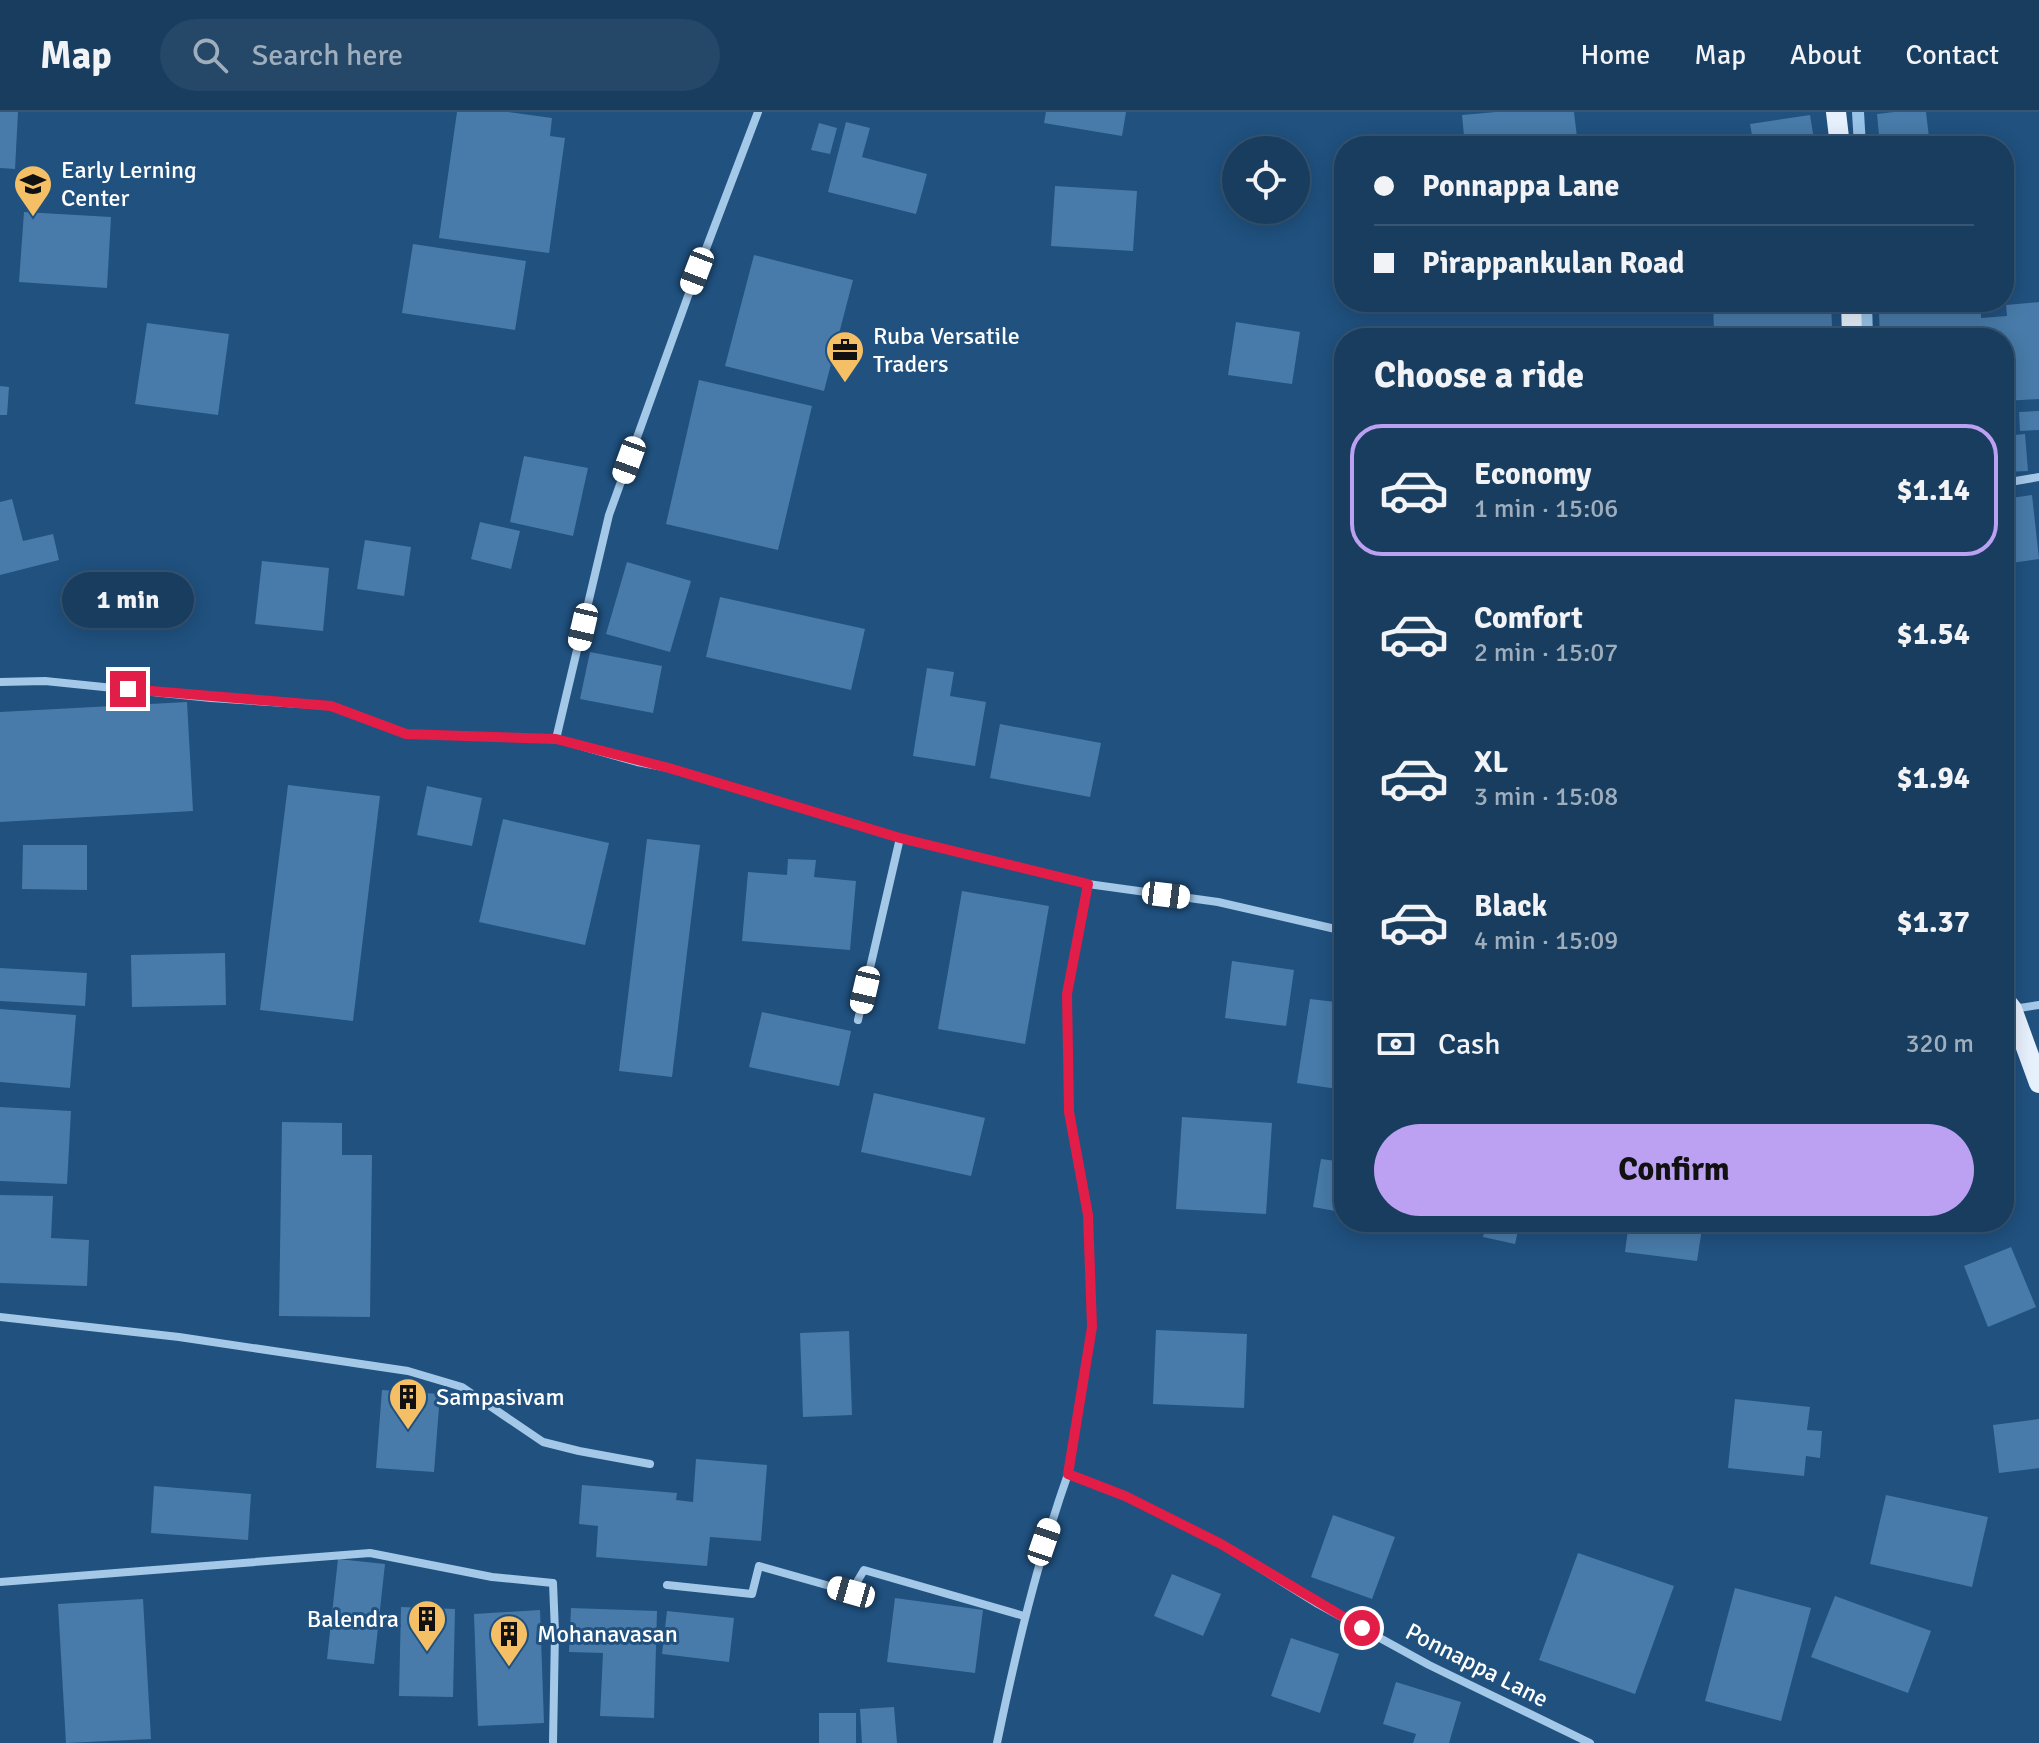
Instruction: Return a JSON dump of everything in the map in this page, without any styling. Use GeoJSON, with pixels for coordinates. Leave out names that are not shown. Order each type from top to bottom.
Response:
{"type":"FeatureCollection","features":[{"type":"Feature","properties":{"kind":"main road"},"geometry":{"type":"LineString","coordinates":[[1836,112],[1839,136]]}},
{"type":"Feature","properties":{"kind":"main road"},"geometry":{"type":"LineString","coordinates":[[2014,1023],[2039,1083]]}},
{"type":"Feature","properties":{"kind":"street"},"geometry":{"type":"LineString","coordinates":[[556,739],[609,515],[682,310],[758,112]]}},
{"type":"Feature","properties":{"kind":"street"},"geometry":{"type":"LineString","coordinates":[[2014,481],[2039,477]]}},
{"type":"Feature","properties":{"kind":"street"},"geometry":{"type":"LineString","coordinates":[[0,682],[45,681],[211,698],[331,706],[406,734],[556,739],[669,768],[900,838],[1088,884],[1218,902],[1334,929]]}},
{"type":"Feature","properties":{"kind":"street"},"geometry":{"type":"LineString","coordinates":[[858,1020],[900,838]]}},
{"type":"Feature","properties":{"kind":"street"},"geometry":{"type":"LineString","coordinates":[[997,1743],[1024,1616],[1044,1542],[1068,1474],[1092,1327],[1088,1215],[1069,1112],[1067,994],[1088,884]]}},
{"type":"Feature","properties":{"kind":"street"},"geometry":{"type":"LineString","coordinates":[[2014,1006],[2039,1005]]}},
{"type":"Feature","properties":{"kind":"street"},"geometry":{"type":"LineString","coordinates":[[0,1317],[179,1337],[408,1371],[462,1387],[543,1442],[650,1464]]}},
{"type":"Feature","properties":{"kind":"street","name":"Ponnappa Lane"},"geometry":{"type":"LineString","coordinates":[[1068,1474],[1125,1496],[1221,1544],[1318,1604],[1429,1665],[1590,1743]]}},
{"type":"Feature","properties":{"kind":"street"},"geometry":{"type":"LineString","coordinates":[[0,1582],[370,1553],[492,1577],[553,1583],[553,1743]]}},
{"type":"Feature","properties":{"kind":"street"},"geometry":{"type":"LineString","coordinates":[[667,1585],[752,1594],[759,1566],[851,1592],[864,1570],[1024,1616]]}},
{"type":"Feature","properties":{"kind":"building"},"geometry":{"type":"Polygon","coordinates":[[[0,112],[18,112],[15,169],[0,168],[0,112]]]}},
{"type":"Feature","properties":{"kind":"building"},"geometry":{"type":"Polygon","coordinates":[[[457,112],[508,112],[552,118],[550,136],[565,138],[549,253],[439,238],[457,112]]]}},
{"type":"Feature","properties":{"kind":"building"},"geometry":{"type":"Polygon","coordinates":[[[1046,112],[1126,112],[1122,136],[1044,123],[1046,112]]]}},
{"type":"Feature","properties":{"kind":"building"},"geometry":{"type":"Polygon","coordinates":[[[1574,112],[1577,136],[1464,136],[1462,115],[1574,112]]]}},
{"type":"Feature","properties":{"kind":"building"},"geometry":{"type":"Polygon","coordinates":[[[1926,112],[1929,136],[1879,136],[1877,114],[1926,112]]]}},
{"type":"Feature","properties":{"kind":"building"},"geometry":{"type":"Polygon","coordinates":[[[1810,115],[1813,136],[1752,136],[1750,124],[1810,115]]]}},
{"type":"Feature","properties":{"kind":"building"},"geometry":{"type":"Polygon","coordinates":[[[846,122],[870,128],[862,157],[927,174],[916,214],[828,192],[846,122]]]}},
{"type":"Feature","properties":{"kind":"building"},"geometry":{"type":"Polygon","coordinates":[[[819,123],[837,128],[830,154],[811,150],[819,123]]]}},
{"type":"Feature","properties":{"kind":"building"},"geometry":{"type":"Polygon","coordinates":[[[1055,186],[1137,191],[1133,251],[1051,246],[1055,186]]]}},
{"type":"Feature","properties":{"kind":"building"},"geometry":{"type":"Polygon","coordinates":[[[24,212],[111,217],[107,288],[19,282],[24,212]]]}},
{"type":"Feature","properties":{"kind":"building"},"geometry":{"type":"Polygon","coordinates":[[[413,244],[526,261],[515,330],[402,313],[413,244]]]}},
{"type":"Feature","properties":{"kind":"building"},"geometry":{"type":"Polygon","coordinates":[[[754,255],[853,280],[824,391],[725,366],[754,255]]]}},
{"type":"Feature","properties":{"kind":"building"},"geometry":{"type":"Polygon","coordinates":[[[2039,302],[2039,399],[2014,400],[2014,328],[1880,328],[1879,314],[1981,312],[1981,318],[2007,316],[2007,312],[2014,312],[2014,304],[2039,302]]]}},
{"type":"Feature","properties":{"kind":"building"},"geometry":{"type":"Polygon","coordinates":[[[1713,312],[1831,312],[1832,326],[1714,328],[1713,312]]]}},
{"type":"Feature","properties":{"kind":"building"},"geometry":{"type":"Polygon","coordinates":[[[1236,322],[1300,332],[1292,384],[1228,375],[1236,322]]]}},
{"type":"Feature","properties":{"kind":"building"},"geometry":{"type":"Polygon","coordinates":[[[147,323],[229,334],[218,415],[135,404],[147,323]]]}},
{"type":"Feature","properties":{"kind":"building"},"geometry":{"type":"Polygon","coordinates":[[[699,380],[812,406],[778,550],[666,524],[699,380]]]}},
{"type":"Feature","properties":{"kind":"building"},"geometry":{"type":"Polygon","coordinates":[[[0,386],[9,387],[7,415],[0,415],[0,386]]]}},
{"type":"Feature","properties":{"kind":"building"},"geometry":{"type":"Polygon","coordinates":[[[2039,411],[2039,430],[2020,431],[2019,412],[2039,411]]]}},
{"type":"Feature","properties":{"kind":"building"},"geometry":{"type":"Polygon","coordinates":[[[2025,434],[2028,471],[2014,472],[2014,435],[2025,434]]]}},
{"type":"Feature","properties":{"kind":"building"},"geometry":{"type":"Polygon","coordinates":[[[524,456],[588,468],[573,536],[510,522],[524,456]]]}},
{"type":"Feature","properties":{"kind":"building"},"geometry":{"type":"Polygon","coordinates":[[[2032,495],[2039,559],[2014,563],[2014,498],[2032,495]]]}},
{"type":"Feature","properties":{"kind":"building"},"geometry":{"type":"Polygon","coordinates":[[[12,499],[23,541],[53,534],[59,560],[0,575],[0,502],[12,499]]]}},
{"type":"Feature","properties":{"kind":"building"},"geometry":{"type":"Polygon","coordinates":[[[480,522],[520,531],[511,569],[471,559],[480,522]]]}},
{"type":"Feature","properties":{"kind":"building"},"geometry":{"type":"Polygon","coordinates":[[[365,540],[411,547],[404,596],[357,589],[365,540]]]}},
{"type":"Feature","properties":{"kind":"building"},"geometry":{"type":"Polygon","coordinates":[[[262,561],[329,568],[323,631],[255,624],[262,561]]]}},
{"type":"Feature","properties":{"kind":"building"},"geometry":{"type":"Polygon","coordinates":[[[627,562],[691,581],[670,652],[606,634],[627,562]]]}},
{"type":"Feature","properties":{"kind":"building"},"geometry":{"type":"Polygon","coordinates":[[[720,597],[865,629],[851,690],[706,657],[720,597]]]}},
{"type":"Feature","properties":{"kind":"building"},"geometry":{"type":"Polygon","coordinates":[[[590,652],[662,666],[653,713],[580,699],[590,652]]]}},
{"type":"Feature","properties":{"kind":"building"},"geometry":{"type":"Polygon","coordinates":[[[927,668],[954,672],[950,696],[986,702],[975,766],[913,756],[927,668]]]}},
{"type":"Feature","properties":{"kind":"building"},"geometry":{"type":"Polygon","coordinates":[[[187,702],[193,811],[0,822],[0,712],[187,702]]]}},
{"type":"Feature","properties":{"kind":"building"},"geometry":{"type":"Polygon","coordinates":[[[1000,724],[1101,743],[1090,797],[990,778],[1000,724]]]}},
{"type":"Feature","properties":{"kind":"building"},"geometry":{"type":"Polygon","coordinates":[[[288,785],[380,796],[353,1021],[260,1010],[288,785]]]}},
{"type":"Feature","properties":{"kind":"building"},"geometry":{"type":"Polygon","coordinates":[[[427,786],[482,798],[472,846],[417,835],[427,786]]]}},
{"type":"Feature","properties":{"kind":"building"},"geometry":{"type":"Polygon","coordinates":[[[503,819],[609,843],[585,945],[479,922],[503,819]]]}},
{"type":"Feature","properties":{"kind":"building"},"geometry":{"type":"Polygon","coordinates":[[[647,839],[700,845],[672,1077],[619,1071],[647,839]]]}},
{"type":"Feature","properties":{"kind":"building"},"geometry":{"type":"Polygon","coordinates":[[[23,845],[87,845],[87,890],[22,889],[23,845]]]}},
{"type":"Feature","properties":{"kind":"building"},"geometry":{"type":"Polygon","coordinates":[[[788,859],[816,860],[814,877],[856,881],[850,950],[742,941],[748,872],[787,875],[788,859]]]}},
{"type":"Feature","properties":{"kind":"building"},"geometry":{"type":"Polygon","coordinates":[[[962,891],[1049,906],[1025,1044],[938,1029],[962,891]]]}},
{"type":"Feature","properties":{"kind":"building"},"geometry":{"type":"Polygon","coordinates":[[[225,953],[226,1005],[132,1007],[131,955],[225,953]]]}},
{"type":"Feature","properties":{"kind":"building"},"geometry":{"type":"Polygon","coordinates":[[[1232,961],[1294,970],[1286,1026],[1225,1018],[1232,961]]]}},
{"type":"Feature","properties":{"kind":"building"},"geometry":{"type":"Polygon","coordinates":[[[0,968],[87,973],[85,1006],[0,1001],[0,968]]]}},
{"type":"Feature","properties":{"kind":"building"},"geometry":{"type":"Polygon","coordinates":[[[1310,999],[1334,1002],[1334,1089],[1297,1083],[1310,999]]]}},
{"type":"Feature","properties":{"kind":"building"},"geometry":{"type":"Polygon","coordinates":[[[0,1009],[76,1015],[70,1088],[0,1082],[0,1009]]]}},
{"type":"Feature","properties":{"kind":"building"},"geometry":{"type":"Polygon","coordinates":[[[762,1012],[851,1031],[839,1086],[749,1067],[762,1012]]]}},
{"type":"Feature","properties":{"kind":"building"},"geometry":{"type":"Polygon","coordinates":[[[874,1093],[985,1118],[971,1176],[861,1152],[874,1093]]]}},
{"type":"Feature","properties":{"kind":"building"},"geometry":{"type":"Polygon","coordinates":[[[0,1107],[71,1111],[67,1184],[0,1181],[0,1107]]]}},
{"type":"Feature","properties":{"kind":"building"},"geometry":{"type":"Polygon","coordinates":[[[1182,1117],[1272,1123],[1266,1214],[1176,1209],[1182,1117]]]}},
{"type":"Feature","properties":{"kind":"building"},"geometry":{"type":"Polygon","coordinates":[[[282,1122],[342,1123],[342,1155],[372,1155],[370,1317],[279,1316],[282,1122]]]}},
{"type":"Feature","properties":{"kind":"building"},"geometry":{"type":"Polygon","coordinates":[[[1321,1159],[1334,1161],[1334,1211],[1313,1207],[1321,1159]]]}},
{"type":"Feature","properties":{"kind":"building"},"geometry":{"type":"Polygon","coordinates":[[[0,1195],[53,1196],[51,1238],[89,1240],[87,1286],[0,1283],[0,1195]]]}},
{"type":"Feature","properties":{"kind":"building"},"geometry":{"type":"Polygon","coordinates":[[[1484,1232],[1518,1232],[1515,1244],[1483,1237],[1484,1232]]]}},
{"type":"Feature","properties":{"kind":"building"},"geometry":{"type":"Polygon","coordinates":[[[1628,1232],[1701,1232],[1697,1261],[1625,1252],[1628,1232]]]}},
{"type":"Feature","properties":{"kind":"building"},"geometry":{"type":"Polygon","coordinates":[[[2011,1247],[2036,1307],[1988,1327],[1964,1266],[2011,1247]]]}},
{"type":"Feature","properties":{"kind":"building"},"geometry":{"type":"Polygon","coordinates":[[[1156,1330],[1247,1334],[1244,1408],[1153,1404],[1156,1330]]]}},
{"type":"Feature","properties":{"kind":"building"},"geometry":{"type":"Polygon","coordinates":[[[849,1331],[852,1415],[803,1417],[800,1333],[849,1331]]]}},
{"type":"Feature","properties":{"kind":"building","name":"Sampasivam"},"geometry":{"type":"Polygon","coordinates":[[[382,1390],[440,1394],[434,1472],[376,1468],[382,1390]]]}},
{"type":"Feature","properties":{"kind":"building"},"geometry":{"type":"Polygon","coordinates":[[[1735,1399],[1810,1407],[1807,1430],[1822,1431],[1820,1458],[1806,1456],[1804,1476],[1728,1468],[1735,1399]]]}},
{"type":"Feature","properties":{"kind":"building"},"geometry":{"type":"Polygon","coordinates":[[[2039,1419],[2039,1468],[1999,1473],[1993,1425],[2039,1419]]]}},
{"type":"Feature","properties":{"kind":"building"},"geometry":{"type":"Polygon","coordinates":[[[696,1459],[767,1465],[761,1541],[710,1537],[707,1566],[596,1557],[598,1526],[579,1524],[582,1485],[677,1493],[676,1500],[693,1502],[696,1459]]]}},
{"type":"Feature","properties":{"kind":"building"},"geometry":{"type":"Polygon","coordinates":[[[154,1486],[251,1494],[248,1540],[151,1533],[154,1486]]]}},
{"type":"Feature","properties":{"kind":"building"},"geometry":{"type":"Polygon","coordinates":[[[1886,1495],[1988,1517],[1972,1587],[1870,1564],[1886,1495]]]}},
{"type":"Feature","properties":{"kind":"building"},"geometry":{"type":"Polygon","coordinates":[[[1333,1515],[1395,1537],[1372,1599],[1311,1577],[1333,1515]]]}},
{"type":"Feature","properties":{"kind":"building"},"geometry":{"type":"Polygon","coordinates":[[[1578,1553],[1674,1586],[1635,1694],[1539,1660],[1578,1553]]]}},
{"type":"Feature","properties":{"kind":"building"},"geometry":{"type":"Polygon","coordinates":[[[338,1559],[385,1564],[374,1664],[327,1659],[338,1559]]]}},
{"type":"Feature","properties":{"kind":"building"},"geometry":{"type":"Polygon","coordinates":[[[1172,1574],[1221,1594],[1203,1636],[1154,1616],[1172,1574]]]}},
{"type":"Feature","properties":{"kind":"building"},"geometry":{"type":"Polygon","coordinates":[[[1735,1588],[1811,1608],[1781,1721],[1705,1701],[1735,1588]]]}},
{"type":"Feature","properties":{"kind":"building"},"geometry":{"type":"Polygon","coordinates":[[[1835,1596],[1931,1631],[1908,1693],[1811,1657],[1835,1596]]]}},
{"type":"Feature","properties":{"kind":"building"},"geometry":{"type":"Polygon","coordinates":[[[895,1598],[983,1610],[975,1673],[887,1662],[895,1598]]]}},
{"type":"Feature","properties":{"kind":"building"},"geometry":{"type":"Polygon","coordinates":[[[143,1599],[151,1739],[66,1743],[58,1604],[143,1599]]]}},
{"type":"Feature","properties":{"kind":"building","name":"Balendra"},"geometry":{"type":"Polygon","coordinates":[[[401,1607],[455,1609],[453,1697],[399,1696],[401,1607]]]}},
{"type":"Feature","properties":{"kind":"building"},"geometry":{"type":"Polygon","coordinates":[[[571,1608],[657,1611],[654,1718],[600,1716],[603,1653],[569,1652],[571,1608]]]}},
{"type":"Feature","properties":{"kind":"building","name":"Mohanavasan"},"geometry":{"type":"Polygon","coordinates":[[[540,1610],[544,1723],[478,1726],[474,1614],[540,1610]]]}},
{"type":"Feature","properties":{"kind":"building"},"geometry":{"type":"Polygon","coordinates":[[[667,1611],[734,1618],[729,1662],[662,1654],[667,1611]]]}},
{"type":"Feature","properties":{"kind":"building"},"geometry":{"type":"Polygon","coordinates":[[[1291,1638],[1339,1654],[1320,1713],[1271,1696],[1291,1638]]]}},
{"type":"Feature","properties":{"kind":"building"},"geometry":{"type":"Polygon","coordinates":[[[1396,1682],[1461,1702],[1449,1743],[1413,1743],[1416,1734],[1383,1724],[1396,1682]]]}},
{"type":"Feature","properties":{"kind":"building"},"geometry":{"type":"Polygon","coordinates":[[[894,1707],[897,1743],[862,1743],[860,1709],[894,1707]]]}},
{"type":"Feature","properties":{"kind":"building"},"geometry":{"type":"Polygon","coordinates":[[[819,1713],[856,1713],[856,1743],[819,1743],[819,1713]]]}},
{"type":"Feature","properties":{"kind":"waterway"},"geometry":{"type":"LineString","coordinates":[[1858,112],[1859,136]]}},
{"type":"Feature","properties":{"kind":"waterway"},"geometry":{"type":"LineString","coordinates":[[1866,312],[1867,328]]}},
{"type":"Feature","properties":{"kind":"place","name":"Early Lerning Center"},"geometry":{"type":"Point","coordinates":[33,218]}},
{"type":"Feature","properties":{"kind":"place","name":"Ruba Versatile Traders"},"geometry":{"type":"Point","coordinates":[845,384]}},
{"type":"Feature","properties":{"kind":"place","name":"Sampasivam"},"geometry":{"type":"Point","coordinates":[408,1431]}},
{"type":"Feature","properties":{"kind":"place","name":"Balendra"},"geometry":{"type":"Point","coordinates":[427,1653]}},
{"type":"Feature","properties":{"kind":"place","name":"Mohanavasan"},"geometry":{"type":"Point","coordinates":[509,1668]}},
{"type":"Feature","properties":{"kind":"route"},"geometry":{"type":"LineString","coordinates":[[128,689],[331,706],[406,734],[556,739],[669,768],[900,838],[1088,884],[1067,994],[1069,1112],[1088,1215],[1092,1327],[1068,1474],[1125,1496],[1221,1544],[1362,1628]]}}]}
